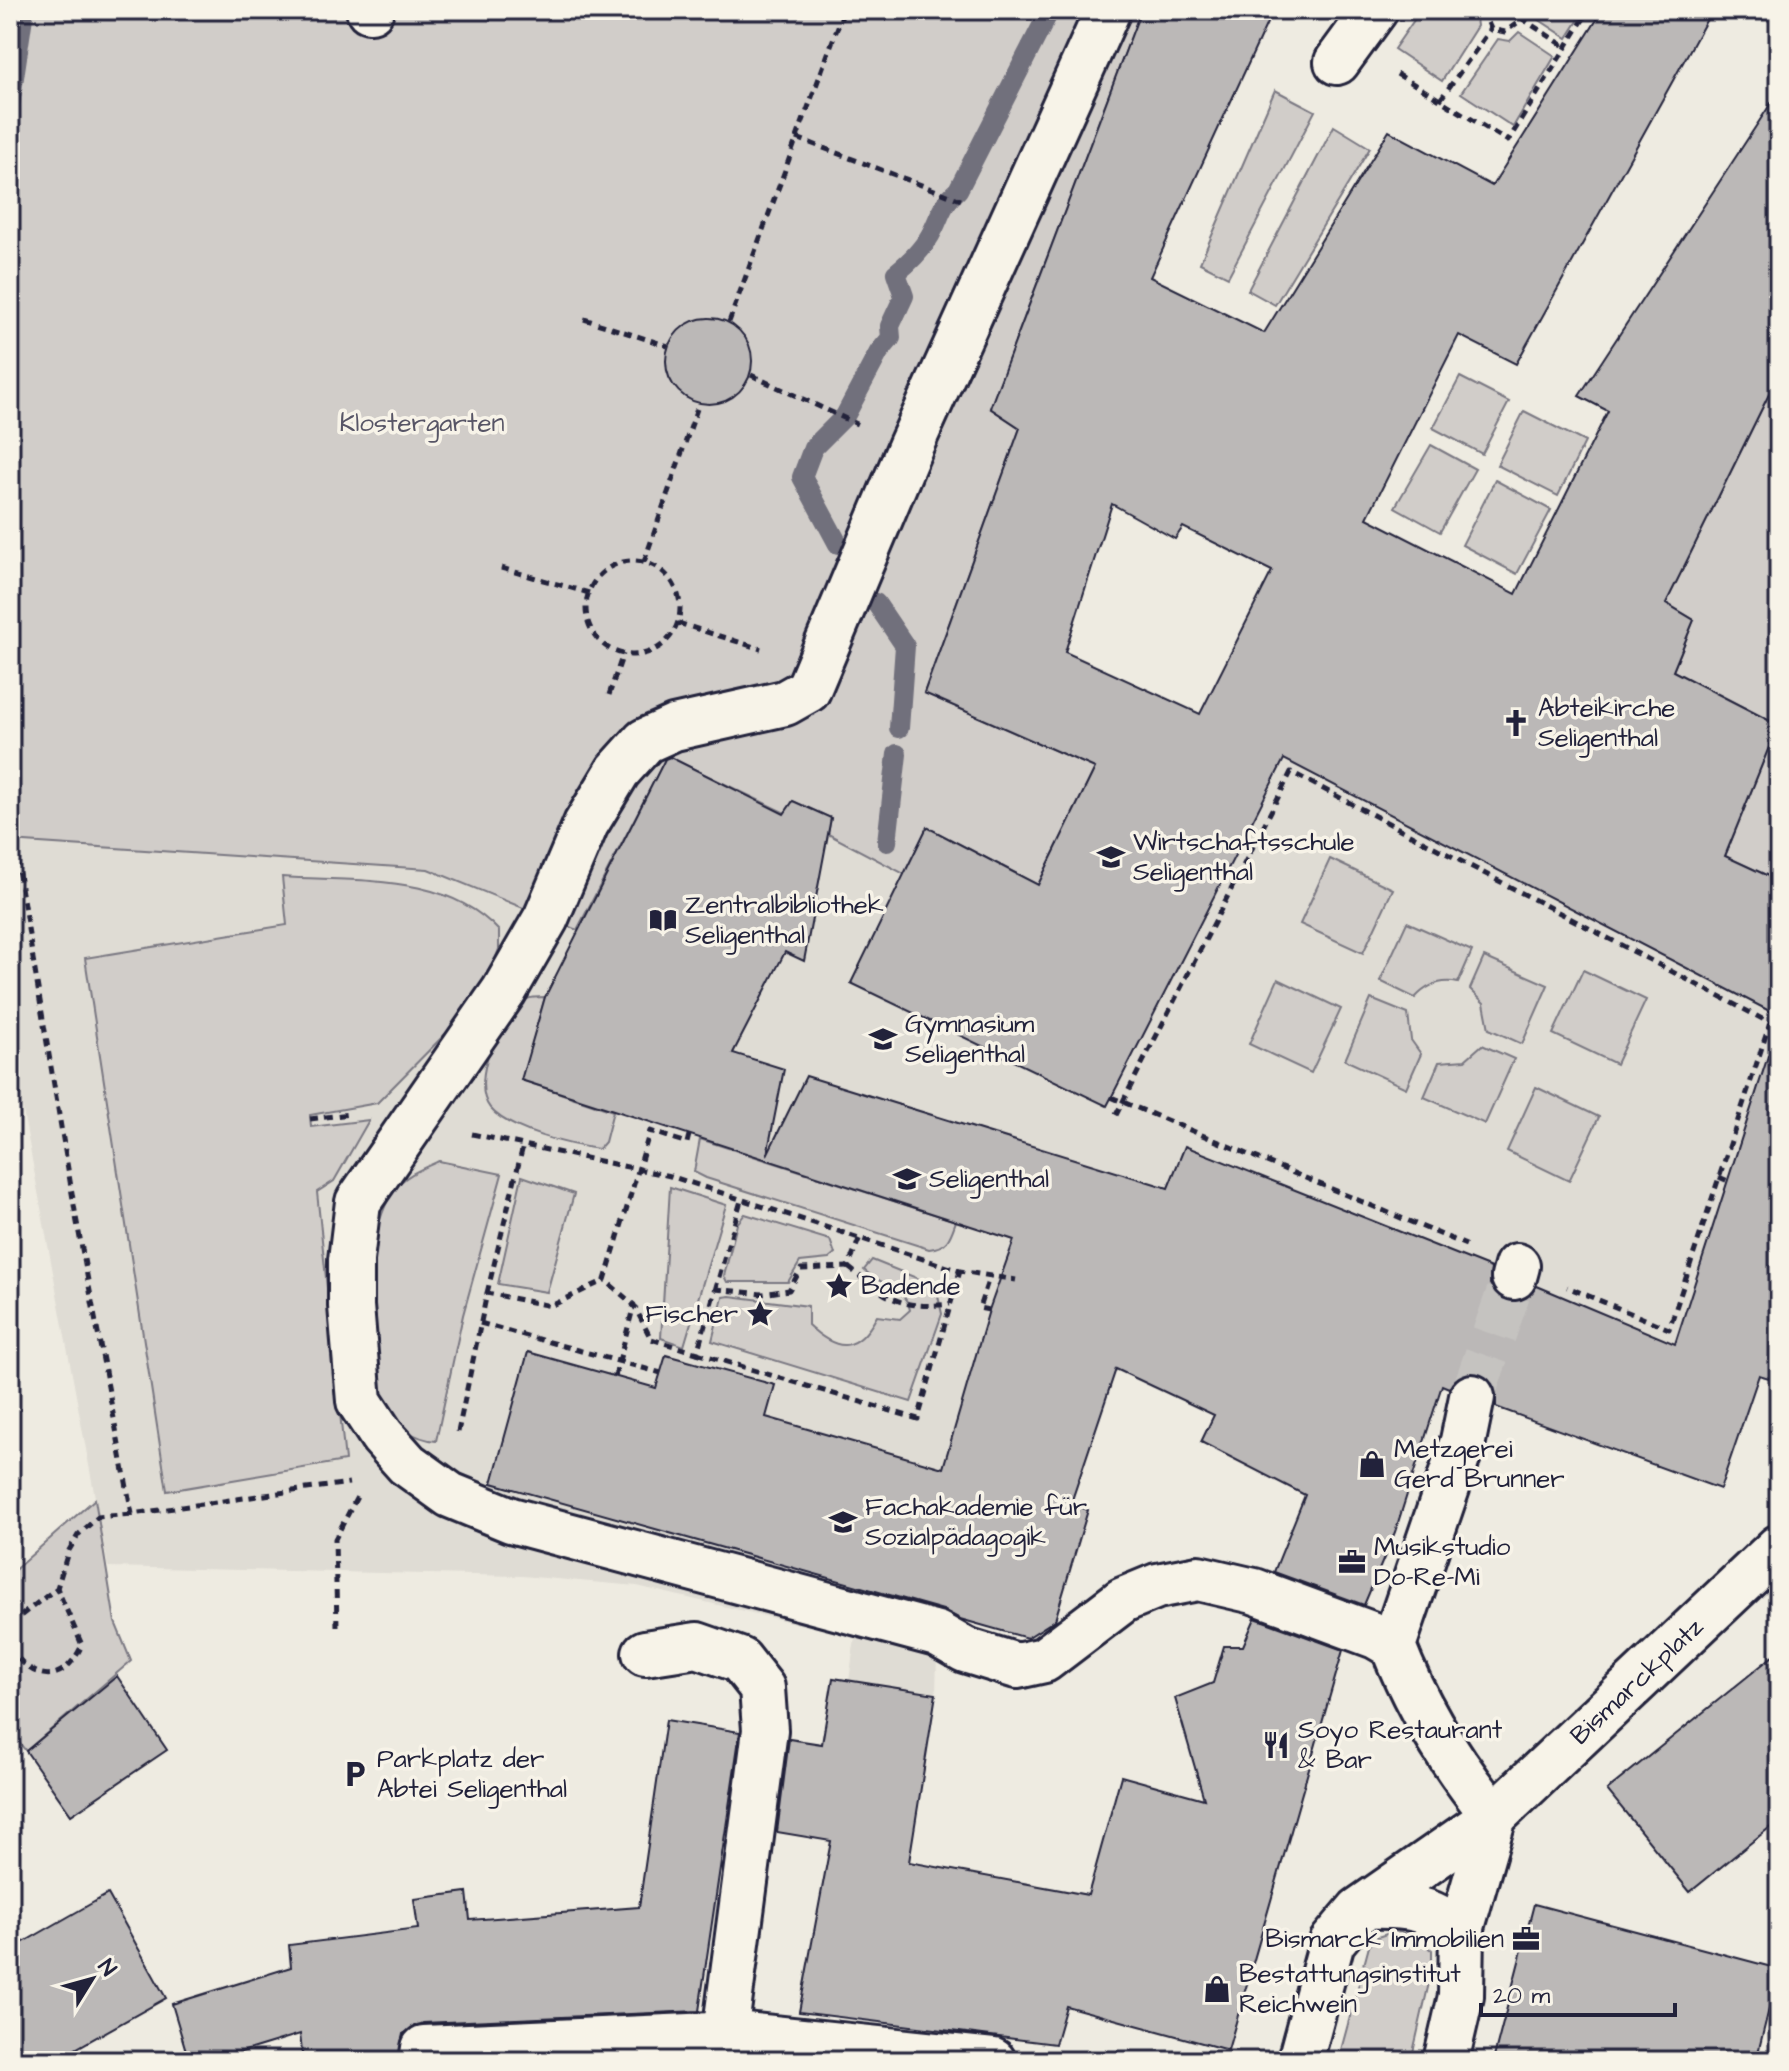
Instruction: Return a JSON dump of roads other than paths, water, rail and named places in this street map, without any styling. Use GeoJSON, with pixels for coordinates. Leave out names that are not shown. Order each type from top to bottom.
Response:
{"type":"FeatureCollection","features":[{"type":"Feature","properties":{"kind":"street"},"geometry":{"type":"LineString","coordinates":[[1108,10],[911,445],[821,668],[808,690],[785,703],[674,728],[645,741],[618,771],[586,824],[546,918],[504,991],[358,1202],[351,1260],[352,1343],[359,1401],[382,1436],[407,1464],[450,1495],[511,1520],[937,1634],[965,1650],[1017,1666],[1044,1660],[1123,1600],[1157,1586],[1198,1578],[1254,1591],[1376,1636],[1393,1646],[1412,1693],[1454,1766],[1494,1816],[1462,1938],[1461,1996],[1446,2061]]}},
{"type":"Feature","properties":{"kind":"street"},"geometry":{"type":"LineString","coordinates":[[1343,54],[1375,10]]}},
{"type":"Feature","properties":{"kind":"street"},"geometry":{"type":"LineString","coordinates":[[1393,1646],[1463,1441],[1472,1397]]}},
{"type":"Feature","properties":{"kind":"street","name":"Bismarckplatz"},"geometry":{"type":"LineString","coordinates":[[1300,2061],[1332,1942],[1342,1926],[1494,1816],[1779,1547]]}},
{"type":"Feature","properties":{"kind":"street"},"geometry":{"type":"LineString","coordinates":[[645,1653],[697,1645],[740,1660],[762,1688],[765,1730],[725,2034]]}},
{"type":"Feature","properties":{"kind":"street"},"geometry":{"type":"LineString","coordinates":[[1366,1906],[1419,1908],[1455,1928],[1462,1938]]}},
{"type":"Feature","properties":{"kind":"street"},"geometry":{"type":"LineString","coordinates":[[422,2061],[424,2048],[725,2034],[993,2061]]}},
{"type":"Feature","properties":{"kind":"waterway"},"geometry":{"type":"LineString","coordinates":[[10,104],[24,10]]}},
{"type":"Feature","properties":{"kind":"waterway"},"geometry":{"type":"LineString","coordinates":[[838,544],[802,477],[813,448],[845,416],[879,352],[891,338],[890,326],[904,296],[896,273],[931,235],[946,203],[958,190],[1050,10]]}},
{"type":"Feature","properties":{"kind":"waterway"},"geometry":{"type":"LineString","coordinates":[[876,603],[905,646],[899,728]]}},
{"type":"Feature","properties":{"kind":"waterway"},"geometry":{"type":"LineString","coordinates":[[887,842],[897,754]]}},
{"type":"Feature","properties":{"kind":"tunnel"},"geometry":{"type":"LineString","coordinates":[[1472,1397],[1514,1277]]}},
{"type":"Feature","properties":{"kind":"place","name":"Abteikirche Seligenthal"},"geometry":{"type":"Point","coordinates":[1516,723]}},
{"type":"Feature","properties":{"kind":"place","name":"Wirtschaftsschule Seligenthal"},"geometry":{"type":"Point","coordinates":[1111,857]}},
{"type":"Feature","properties":{"kind":"place","name":"Zentralbibliothek Seligenthal"},"geometry":{"type":"Point","coordinates":[663,920]}},
{"type":"Feature","properties":{"kind":"place","name":"Gymnasium Seligenthal"},"geometry":{"type":"Point","coordinates":[883,1039]}},
{"type":"Feature","properties":{"kind":"place","name":"Seligenthal"},"geometry":{"type":"Point","coordinates":[907,1179]}},
{"type":"Feature","properties":{"kind":"place","name":"Badende"},"geometry":{"type":"Point","coordinates":[839,1286]}},
{"type":"Feature","properties":{"kind":"place","name":"Fischer"},"geometry":{"type":"Point","coordinates":[760,1314]}},
{"type":"Feature","properties":{"kind":"place","name":"Metzgerei Gerd Brunner"},"geometry":{"type":"Point","coordinates":[1372,1464]}},
{"type":"Feature","properties":{"kind":"place","name":"Fachakademie für Sozialpädagogik"},"geometry":{"type":"Point","coordinates":[843,1522]}},
{"type":"Feature","properties":{"kind":"place","name":"Musikstudio Do-Re-Mi"},"geometry":{"type":"Point","coordinates":[1352,1562]}},
{"type":"Feature","properties":{"kind":"place","name":"Soyo Restaurant & Bar"},"geometry":{"type":"Point","coordinates":[1276,1745]}},
{"type":"Feature","properties":{"kind":"place","name":"Parkplatz der Abtei Seligenthal"},"geometry":{"type":"Point","coordinates":[355,1774]}},
{"type":"Feature","properties":{"kind":"place","name":"Bismarck Immobilien"},"geometry":{"type":"Point","coordinates":[1526,1939]}},
{"type":"Feature","properties":{"kind":"place","name":"Bestattungsinstitut Reichwein"},"geometry":{"type":"Point","coordinates":[1217,1989]}},
{"type":"Feature","properties":{"kind":"park label","name":"Klostergarten"},"geometry":{"type":"Point","coordinates":[422,423]}}]}
